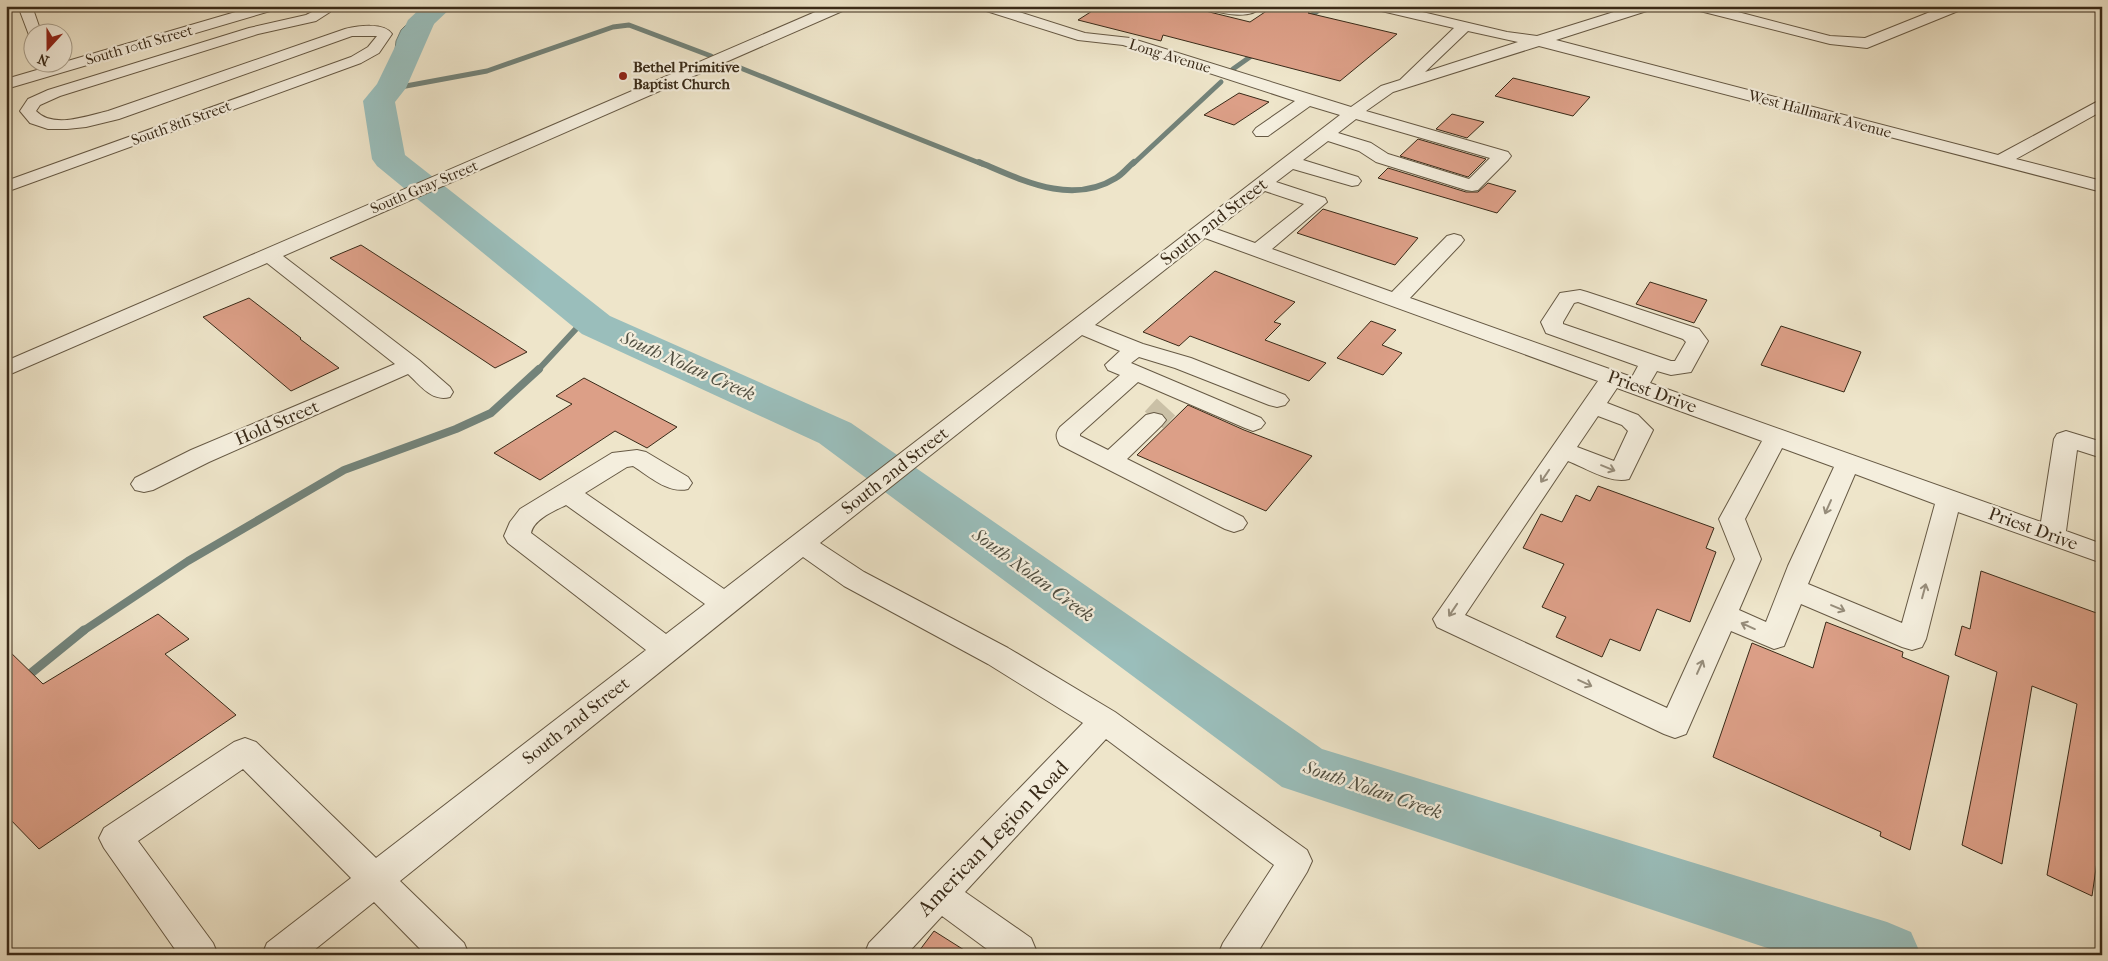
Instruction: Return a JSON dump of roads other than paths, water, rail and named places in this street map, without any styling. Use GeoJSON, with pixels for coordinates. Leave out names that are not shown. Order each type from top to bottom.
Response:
{"type":"FeatureCollection","features":[{"type":"Feature","properties":{"kind":"street"},"geometry":{"type":"LineString","coordinates":[[25,6],[31,22]]}},
{"type":"Feature","properties":{"kind":"street"},"geometry":{"type":"LineString","coordinates":[[324,6],[323,12],[312,18],[254,31],[54,94],[34,102],[28,111],[38,121],[58,125],[113,115],[342,35]]}},
{"type":"Feature","properties":{"kind":"street","name":"South Gray Street"},"geometry":{"type":"LineString","coordinates":[[6,368],[842,6]]}},
{"type":"Feature","properties":{"kind":"street","name":"Long Avenue"},"geometry":{"type":"LineString","coordinates":[[985,6],[1084,37],[1125,41],[1308,100],[1502,156],[1472,186],[1382,158],[1354,156],[1320,139]]}},
{"type":"Feature","properties":{"kind":"street"},"geometry":{"type":"LineString","coordinates":[[1211,6],[1223,9],[1251,9],[1256,6]]}},
{"type":"Feature","properties":{"kind":"street","name":"West Hallmark Avenue"},"geometry":{"type":"LineString","coordinates":[[1378,6],[1539,42],[2102,187]]}},
{"type":"Feature","properties":{"kind":"street","name":"South 2nd Street"},"geometry":{"type":"LineString","coordinates":[[280,955],[802,543],[1353,113],[1387,89],[1648,6]]}},
{"type":"Feature","properties":{"kind":"street"},"geometry":{"type":"LineString","coordinates":[[1698,6],[1830,40],[1867,43],[1958,6]]}},
{"type":"Feature","properties":{"kind":"street","name":"South 10th Street"},"geometry":{"type":"LineString","coordinates":[[72,60],[269,7]]}},
{"type":"Feature","properties":{"kind":"street"},"geometry":{"type":"LineString","coordinates":[[312,18],[323,29],[342,35]]}},
{"type":"Feature","properties":{"kind":"street"},"geometry":{"type":"LineString","coordinates":[[1402,84],[1465,26]]}},
{"type":"Feature","properties":{"kind":"street","name":"South 8th Street"},"geometry":{"type":"LineString","coordinates":[[6,187],[356,60],[370,54],[381,43],[385,34],[380,31],[366,30],[342,35]]}},
{"type":"Feature","properties":{"kind":"street","name":"South 10th Street"},"geometry":{"type":"LineString","coordinates":[[6,84],[34,72]]}},
{"type":"Feature","properties":{"kind":"street"},"geometry":{"type":"LineString","coordinates":[[1262,132],[1308,100]]}},
{"type":"Feature","properties":{"kind":"street"},"geometry":{"type":"LineString","coordinates":[[2000,161],[2102,104]]}},
{"type":"Feature","properties":{"kind":"street"},"geometry":{"type":"LineString","coordinates":[[1290,162],[1352,181]]}},
{"type":"Feature","properties":{"kind":"street"},"geometry":{"type":"LineString","coordinates":[[1259,250],[1318,202],[1263,184]]}},
{"type":"Feature","properties":{"kind":"street","name":"Priest Drive"},"geometry":{"type":"LineString","coordinates":[[1203,231],[2102,554]]}},
{"type":"Feature","properties":{"kind":"street"},"geometry":{"type":"LineString","coordinates":[[1396,300],[1454,240]]}},
{"type":"Feature","properties":{"kind":"street"},"geometry":{"type":"LineString","coordinates":[[269,255],[411,364],[442,392]]}},
{"type":"Feature","properties":{"kind":"street"},"geometry":{"type":"LineString","coordinates":[[1575,296],[1638,316],[1691,334],[1696,341],[1683,367],[1671,368],[1651,363],[1554,328],[1552,322],[1567,298],[1575,296]]}},
{"type":"Feature","properties":{"kind":"street"},"geometry":{"type":"LineString","coordinates":[[1616,350],[1638,316]]}},
{"type":"Feature","properties":{"kind":"street"},"geometry":{"type":"LineString","coordinates":[[1080,327],[1135,349],[1183,362],[1277,400]]}},
{"type":"Feature","properties":{"kind":"street"},"geometry":{"type":"LineString","coordinates":[[1135,349],[1116,365],[1135,373],[1167,407],[1253,423]]}},
{"type":"Feature","properties":{"kind":"street"},"geometry":{"type":"LineString","coordinates":[[1651,363],[1592,406],[1447,618],[1675,725],[1748,559],[1732,519],[1776,436]]}},
{"type":"Feature","properties":{"kind":"street","name":"Hold Street"},"geometry":{"type":"LineString","coordinates":[[144,484],[200,456],[411,364]]}},
{"type":"Feature","properties":{"kind":"street"},"geometry":{"type":"LineString","coordinates":[[1135,373],[1068,432],[1069,440],[1234,523]]}},
{"type":"Feature","properties":{"kind":"street"},"geometry":{"type":"LineString","coordinates":[[1563,450],[1620,473],[1640,430],[1630,420],[1592,406]]}},
{"type":"Feature","properties":{"kind":"street"},"geometry":{"type":"LineString","coordinates":[[1111,461],[1167,407]]}},
{"type":"Feature","properties":{"kind":"street"},"geometry":{"type":"LineString","coordinates":[[2052,536],[2066,439],[2102,450]]}},
{"type":"Feature","properties":{"kind":"street"},"geometry":{"type":"LineString","coordinates":[[666,650],[517,536],[518,526],[524,518],[621,459],[637,458],[679,483]]}},
{"type":"Feature","properties":{"kind":"street"},"geometry":{"type":"LineString","coordinates":[[1723,615],[1774,638],[1801,566],[1848,462]]}},
{"type":"Feature","properties":{"kind":"street"},"geometry":{"type":"LineString","coordinates":[[567,493],[725,604]]}},
{"type":"Feature","properties":{"kind":"street"},"geometry":{"type":"LineString","coordinates":[[1793,589],[1912,638],[1949,499]]}},
{"type":"Feature","properties":{"kind":"street"},"geometry":{"type":"LineString","coordinates":[[802,543],[854,579],[998,656],[1104,722],[1296,861],[1236,955]]}},
{"type":"Feature","properties":{"kind":"street","name":"American Legion Road"},"geometry":{"type":"LineString","coordinates":[[882,955],[1104,722]]}},
{"type":"Feature","properties":{"kind":"street"},"geometry":{"type":"LineString","coordinates":[[200,955],[116,838],[246,752],[451,955]]}},
{"type":"Feature","properties":{"kind":"street"},"geometry":{"type":"LineString","coordinates":[[940,894],[1018,950]]}},
{"type":"Feature","properties":{"kind":"water"},"geometry":{"type":"Polygon","coordinates":[[[425,6],[451,6],[434,23],[419,45],[412,59],[408,79],[404,87],[400,91],[379,101],[376,94],[394,59],[396,41],[401,30],[425,6]]]}},
{"type":"Feature","properties":{"kind":"waterway","name":"South Nolan Creek"},"geometry":{"type":"LineString","coordinates":[[440,6],[422,20],[391,88],[379,101],[389,159],[596,325],[835,433],[1303,769],[1887,955]]}},
{"type":"Feature","properties":{"kind":"waterway"},"geometry":{"type":"LineString","coordinates":[[1306,19],[1325,6]]}},
{"type":"Feature","properties":{"kind":"waterway"},"geometry":{"type":"LineString","coordinates":[[395,88],[487,71],[613,27],[629,25],[711,56]]}},
{"type":"Feature","properties":{"kind":"waterway"},"geometry":{"type":"LineString","coordinates":[[1233,69],[1257,52]]}},
{"type":"Feature","properties":{"kind":"waterway"},"geometry":{"type":"LineString","coordinates":[[733,65],[982,164]]}},
{"type":"Feature","properties":{"kind":"waterway"},"geometry":{"type":"LineString","coordinates":[[1133,164],[1221,82]]}},
{"type":"Feature","properties":{"kind":"waterway"},"geometry":{"type":"LineString","coordinates":[[979,162],[1029,182],[1064,190],[1082,190],[1099,186],[1119,176],[1134,162]]}},
{"type":"Feature","properties":{"kind":"waterway"},"geometry":{"type":"LineString","coordinates":[[539,369],[587,317]]}},
{"type":"Feature","properties":{"kind":"waterway"},"geometry":{"type":"LineString","coordinates":[[83,631],[188,561],[344,470],[456,429],[491,413],[539,369]]}},
{"type":"Feature","properties":{"kind":"waterway"},"geometry":{"type":"LineString","coordinates":[[25,678],[84,630]]}},
{"type":"Feature","properties":{"kind":"tunnel"},"geometry":{"type":"LineString","coordinates":[[1154,420],[1166,407]]}},
{"type":"Feature","properties":{"kind":"place","name":"Bethel Primitive Baptist Church"},"geometry":{"type":"Point","coordinates":[623,76]}}]}
